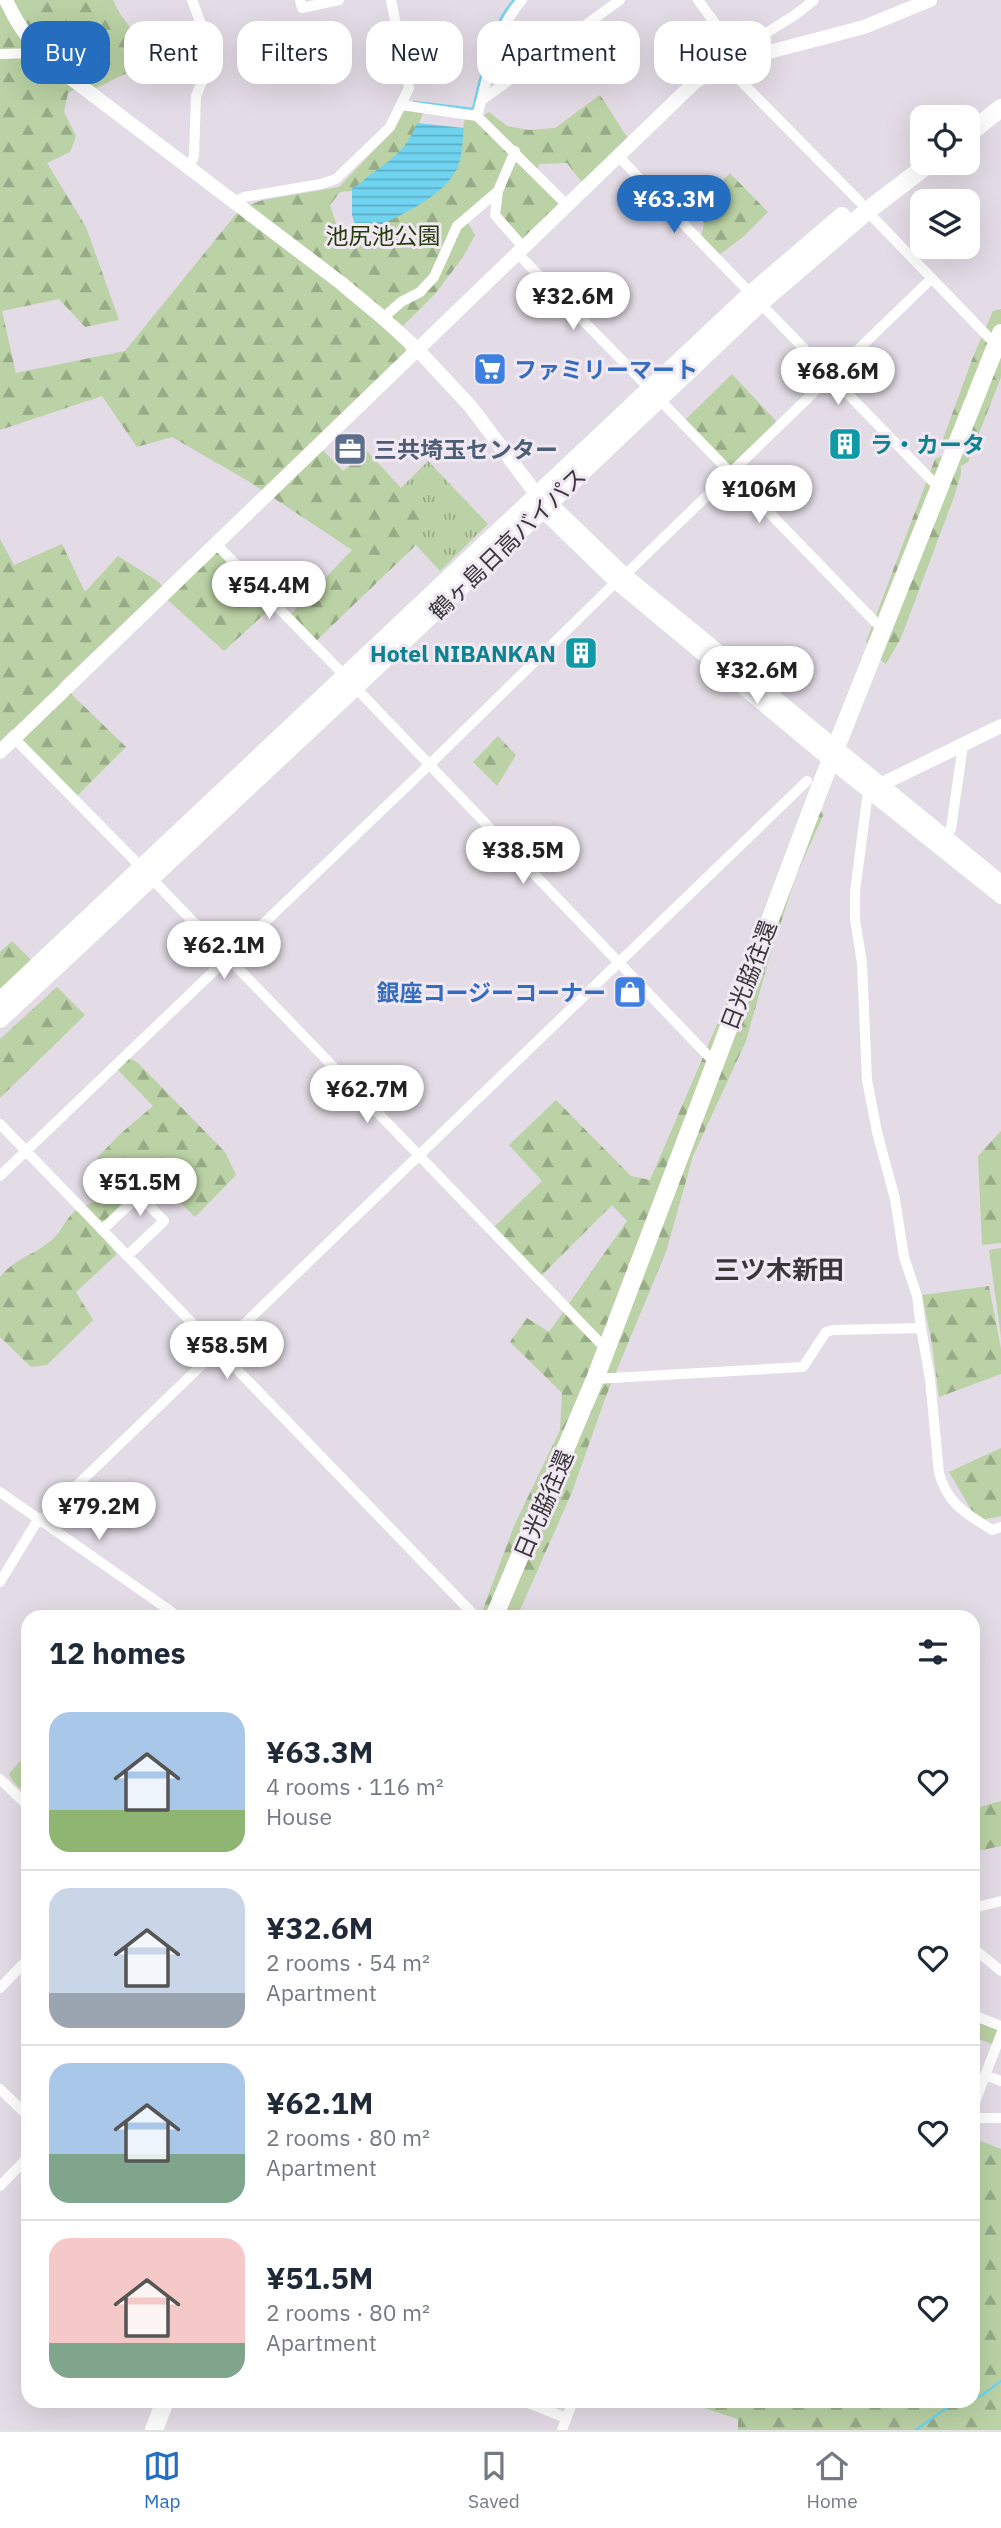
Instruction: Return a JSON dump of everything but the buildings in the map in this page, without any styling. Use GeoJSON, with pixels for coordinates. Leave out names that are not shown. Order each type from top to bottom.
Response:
{"type":"FeatureCollection","features":[{"type":"Feature","properties":{"kind":"highway"},"geometry":{"type":"LineString","coordinates":[[980,110],[1001,94]]}},
{"type":"Feature","properties":{"kind":"highway"},"geometry":{"type":"LineString","coordinates":[[980,125],[1001,108]]}},
{"type":"Feature","properties":{"kind":"highway","name":"鶴ヶ島日高バイパス"},"geometry":{"type":"LineString","coordinates":[[0,1020],[147,873],[543,502],[756,298],[910,164]]}},
{"type":"Feature","properties":{"kind":"highway","name":"鶴ヶ島日高バイパス"},"geometry":{"type":"LineString","coordinates":[[864,206],[912,175]]}},
{"type":"Feature","properties":{"kind":"highway","name":"日光脇往還"},"geometry":{"type":"LineString","coordinates":[[498,1610],[595,1379],[881,629],[998,347]]}},
{"type":"Feature","properties":{"kind":"highway","name":"鶴ヶ島日高バイパス"},"geometry":{"type":"LineString","coordinates":[[0,1002],[147,873]]}},
{"type":"Feature","properties":{"kind":"highway"},"geometry":{"type":"LineString","coordinates":[[154,2430],[162,2408]]}},
{"type":"Feature","properties":{"kind":"street"},"geometry":{"type":"LineString","coordinates":[[6,0],[21,29]]}},
{"type":"Feature","properties":{"kind":"street"},"geometry":{"type":"LineString","coordinates":[[189,169],[194,156],[196,96],[211,63],[208,43],[192,0]]}},
{"type":"Feature","properties":{"kind":"street"},"geometry":{"type":"LineString","coordinates":[[300,0],[302,8],[339,0]]}},
{"type":"Feature","properties":{"kind":"street"},"geometry":{"type":"LineString","coordinates":[[233,202],[244,197],[336,179],[390,127],[409,89],[391,0]]}},
{"type":"Feature","properties":{"kind":"street"},"geometry":{"type":"LineString","coordinates":[[477,116],[495,49],[511,12],[522,0]]}},
{"type":"Feature","properties":{"kind":"street"},"geometry":{"type":"LineString","coordinates":[[482,100],[620,0]]}},
{"type":"Feature","properties":{"kind":"street"},"geometry":{"type":"LineString","coordinates":[[698,0],[710,21]]}},
{"type":"Feature","properties":{"kind":"street"},"geometry":{"type":"LineString","coordinates":[[771,32],[814,0]]}},
{"type":"Feature","properties":{"kind":"street"},"geometry":{"type":"LineString","coordinates":[[771,50],[864,27],[930,0]]}},
{"type":"Feature","properties":{"kind":"street"},"geometry":{"type":"LineString","coordinates":[[0,54],[21,54]]}},
{"type":"Feature","properties":{"kind":"street"},"geometry":{"type":"LineString","coordinates":[[79,84],[341,283],[383,318],[417,349],[471,407],[543,502],[620,578],[833,755],[945,836],[1001,882]]}},
{"type":"Feature","properties":{"kind":"street"},"geometry":{"type":"LineString","coordinates":[[0,752],[693,84]]}},
{"type":"Feature","properties":{"kind":"street"},"geometry":{"type":"LineString","coordinates":[[754,84],[931,279],[998,347]]}},
{"type":"Feature","properties":{"kind":"street"},"geometry":{"type":"LineString","coordinates":[[401,105],[477,116],[567,205]]}},
{"type":"Feature","properties":{"kind":"street"},"geometry":{"type":"LineString","coordinates":[[515,151],[498,191],[495,215],[521,251],[881,629]]}},
{"type":"Feature","properties":{"kind":"street"},"geometry":{"type":"LineString","coordinates":[[618,156],[940,489]]}},
{"type":"Feature","properties":{"kind":"street"},"geometry":{"type":"LineString","coordinates":[[383,318],[401,302],[420,292],[434,277],[457,226],[498,191]]}},
{"type":"Feature","properties":{"kind":"street"},"geometry":{"type":"LineString","coordinates":[[0,1176],[931,279]]}},
{"type":"Feature","properties":{"kind":"street"},"geometry":{"type":"LineString","coordinates":[[215,542],[715,1063]]}},
{"type":"Feature","properties":{"kind":"street"},"geometry":{"type":"LineString","coordinates":[[1001,726],[877,788],[867,799],[855,892],[855,919],[862,963],[867,1080],[877,1132],[895,1199],[904,1257],[917,1296],[930,1379],[939,1473],[942,1484],[957,1508],[992,1530],[1001,1527]]}},
{"type":"Feature","properties":{"kind":"street"},"geometry":{"type":"LineString","coordinates":[[14,738],[606,1349]]}},
{"type":"Feature","properties":{"kind":"street"},"geometry":{"type":"LineString","coordinates":[[945,836],[951,829],[963,745]]}},
{"type":"Feature","properties":{"kind":"street"},"geometry":{"type":"LineString","coordinates":[[0,1582],[40,1519],[807,780]]}},
{"type":"Feature","properties":{"kind":"street"},"geometry":{"type":"LineString","coordinates":[[877,788],[1001,897]]}},
{"type":"Feature","properties":{"kind":"street"},"geometry":{"type":"LineString","coordinates":[[0,1124],[469,1610]]}},
{"type":"Feature","properties":{"kind":"street"},"geometry":{"type":"LineString","coordinates":[[102,1230],[139,1195],[164,1221],[127,1256]]}},
{"type":"Feature","properties":{"kind":"street"},"geometry":{"type":"LineString","coordinates":[[595,1379],[803,1367],[826,1332],[921,1328]]}},
{"type":"Feature","properties":{"kind":"street"},"geometry":{"type":"LineString","coordinates":[[0,1492],[169,1610]]}},
{"type":"Feature","properties":{"kind":"street"},"geometry":{"type":"LineString","coordinates":[[0,1779],[21,1799]]}},
{"type":"Feature","properties":{"kind":"street"},"geometry":{"type":"LineString","coordinates":[[980,1906],[1001,1900]]}},
{"type":"Feature","properties":{"kind":"street"},"geometry":{"type":"LineString","coordinates":[[980,1954],[1001,1971]]}},
{"type":"Feature","properties":{"kind":"street"},"geometry":{"type":"LineString","coordinates":[[986,1960],[1001,1956]]}},
{"type":"Feature","properties":{"kind":"street"},"geometry":{"type":"LineString","coordinates":[[0,1988],[21,1966]]}},
{"type":"Feature","properties":{"kind":"street"},"geometry":{"type":"LineString","coordinates":[[980,2018],[1001,2026]]}},
{"type":"Feature","properties":{"kind":"street"},"geometry":{"type":"LineString","coordinates":[[1001,2034],[980,2080],[1001,2081]]}},
{"type":"Feature","properties":{"kind":"street"},"geometry":{"type":"LineString","coordinates":[[0,2089],[21,2109]]}},
{"type":"Feature","properties":{"kind":"street"},"geometry":{"type":"LineString","coordinates":[[980,2118],[1001,2118]]}},
{"type":"Feature","properties":{"kind":"street"},"geometry":{"type":"LineString","coordinates":[[0,2186],[21,2164]]}},
{"type":"Feature","properties":{"kind":"street"},"geometry":{"type":"LineString","coordinates":[[541,2408],[566,2418]]}},
{"type":"Feature","properties":{"kind":"street"},"geometry":{"type":"LineString","coordinates":[[562,2430],[570,2408]]}},
{"type":"Feature","properties":{"kind":"green space","name":"池尻池公園"},"geometry":{"type":"Polygon","coordinates":[[[113,0],[125,21],[124,74],[110,81],[110,21],[21,21],[21,84],[84,84],[68,93],[64,112],[76,136],[70,152],[47,163],[86,227],[119,320],[85,327],[59,299],[2,311],[16,373],[125,351],[241,208],[263,200],[339,187],[390,134],[405,110],[423,113],[411,145],[362,190],[340,192],[330,205],[343,244],[372,247],[377,223],[459,148],[465,118],[477,120],[489,112],[507,126],[529,130],[555,128],[600,95],[629,140],[583,184],[567,163],[539,164],[536,179],[560,205],[524,241],[485,197],[464,217],[475,235],[463,257],[435,294],[394,335],[406,353],[316,443],[343,471],[366,450],[428,522],[416,545],[316,641],[291,614],[352,550],[248,481],[172,437],[137,447],[102,396],[0,430],[0,1],[113,0]]]}},
{"type":"Feature","properties":{"kind":"green space"},"geometry":{"type":"Polygon","coordinates":[[[88,84],[104,84],[96,88],[88,84]]]}},
{"type":"Feature","properties":{"kind":"green space"},"geometry":{"type":"Polygon","coordinates":[[[730,173],[768,212],[743,237],[719,255],[701,236],[704,225],[699,205],[730,173]]]}},
{"type":"Feature","properties":{"kind":"green space"},"geometry":{"type":"Polygon","coordinates":[[[1001,309],[1001,377],[968,462],[961,466],[954,497],[901,638],[886,664],[866,642],[935,459],[947,454],[943,439],[973,357],[993,311],[1001,309]]]}},
{"type":"Feature","properties":{"kind":"green space"},"geometry":{"type":"Polygon","coordinates":[[[732,374],[777,422],[729,468],[684,421],[732,374]]]}},
{"type":"Feature","properties":{"kind":"green space"},"geometry":{"type":"Polygon","coordinates":[[[428,461],[488,524],[440,571],[416,545],[427,522],[401,488],[428,461]]]}},
{"type":"Feature","properties":{"kind":"green space"},"geometry":{"type":"Polygon","coordinates":[[[0,539],[14,565],[62,544],[85,592],[118,556],[156,580],[170,593],[216,550],[270,609],[224,651],[158,591],[60,683],[126,747],[77,796],[12,729],[0,741],[0,539]]]}},
{"type":"Feature","properties":{"kind":"green space"},"geometry":{"type":"Polygon","coordinates":[[[498,736],[516,755],[497,786],[473,762],[498,736]]]}},
{"type":"Feature","properties":{"kind":"green space"},"geometry":{"type":"Polygon","coordinates":[[[807,799],[824,814],[797,873],[746,1041],[693,1156],[666,1252],[606,1396],[572,1492],[520,1610],[483,1610],[514,1526],[560,1430],[562,1393],[510,1342],[527,1318],[549,1332],[627,1221],[612,1205],[540,1277],[493,1228],[542,1181],[509,1145],[556,1100],[631,1176],[650,1180],[729,997],[807,799]]]}},
{"type":"Feature","properties":{"kind":"green space"},"geometry":{"type":"Polygon","coordinates":[[[12,941],[32,961],[0,990],[0,952],[12,941]]]}},
{"type":"Feature","properties":{"kind":"green space"},"geometry":{"type":"Polygon","coordinates":[[[57,987],[85,1015],[0,1098],[0,1039],[57,987]]]}},
{"type":"Feature","properties":{"kind":"green space"},"geometry":{"type":"Polygon","coordinates":[[[127,1057],[137,1062],[225,1152],[236,1175],[195,1217],[154,1176],[99,1232],[117,1254],[76,1292],[93,1320],[47,1365],[31,1367],[0,1337],[0,1277],[12,1265],[52,1240],[72,1214],[104,1196],[109,1181],[109,1169],[97,1158],[153,1106],[115,1067],[127,1057]]]}},
{"type":"Feature","properties":{"kind":"green space"},"geometry":{"type":"Polygon","coordinates":[[[1001,1131],[1001,1243],[982,1245],[978,1156],[1001,1131]]]}},
{"type":"Feature","properties":{"kind":"green space"},"geometry":{"type":"Polygon","coordinates":[[[1001,1248],[1001,1337],[989,1250],[1001,1248]]]}},
{"type":"Feature","properties":{"kind":"green space"},"geometry":{"type":"Polygon","coordinates":[[[989,1286],[1001,1349],[1001,1374],[939,1397],[922,1295],[989,1286]]]}},
{"type":"Feature","properties":{"kind":"green space"},"geometry":{"type":"Polygon","coordinates":[[[1001,1448],[1001,1516],[978,1521],[949,1472],[1001,1448]]]}},
{"type":"Feature","properties":{"kind":"green space"},"geometry":{"type":"Polygon","coordinates":[[[21,1760],[21,1789],[14,1782],[9,1774],[21,1760]]]}},
{"type":"Feature","properties":{"kind":"green space"},"geometry":{"type":"Polygon","coordinates":[[[1001,1801],[1001,1846],[980,1850],[980,1807],[1001,1801]]]}},
{"type":"Feature","properties":{"kind":"green space"},"geometry":{"type":"Polygon","coordinates":[[[980,2022],[995,2027],[998,2031],[993,2044],[980,2040],[980,2022]]]}},
{"type":"Feature","properties":{"kind":"green space"},"geometry":{"type":"Polygon","coordinates":[[[980,2141],[1001,2149],[1001,2430],[738,2430],[738,2419],[704,2408],[980,2408],[980,2141]]]}},
{"type":"Feature","properties":{"kind":"water"},"geometry":{"type":"Polygon","coordinates":[[[417,123],[464,128],[458,166],[442,188],[418,206],[365,232],[356,228],[352,215],[352,188],[400,151],[417,123]]]}},
{"type":"Feature","properties":{"kind":"waterway"},"geometry":{"type":"LineString","coordinates":[[414,102],[473,109],[492,37],[505,11],[514,0]]}},
{"type":"Feature","properties":{"kind":"waterway"},"geometry":{"type":"LineString","coordinates":[[980,2396],[1001,2381]]}},
{"type":"Feature","properties":{"kind":"waterway"},"geometry":{"type":"LineString","coordinates":[[916,2430],[946,2408]]}},
{"type":"Feature","properties":{"kind":"place","name":"ファミリーマート"},"geometry":{"type":"Point","coordinates":[490,369]}},
{"type":"Feature","properties":{"kind":"place","name":"ラ・カータ"},"geometry":{"type":"Point","coordinates":[845,444]}},
{"type":"Feature","properties":{"kind":"place","name":"三共埼玉センター"},"geometry":{"type":"Point","coordinates":[350,449]}},
{"type":"Feature","properties":{"kind":"place","name":"Hotel NIBANKAN"},"geometry":{"type":"Point","coordinates":[581,653]}},
{"type":"Feature","properties":{"kind":"place","name":"銀座コージーコーナー"},"geometry":{"type":"Point","coordinates":[630,992]}},
{"type":"Feature","properties":{"kind":"district","name":"三ツ木新田"},"geometry":{"type":"Point","coordinates":[779,1269]}}]}
